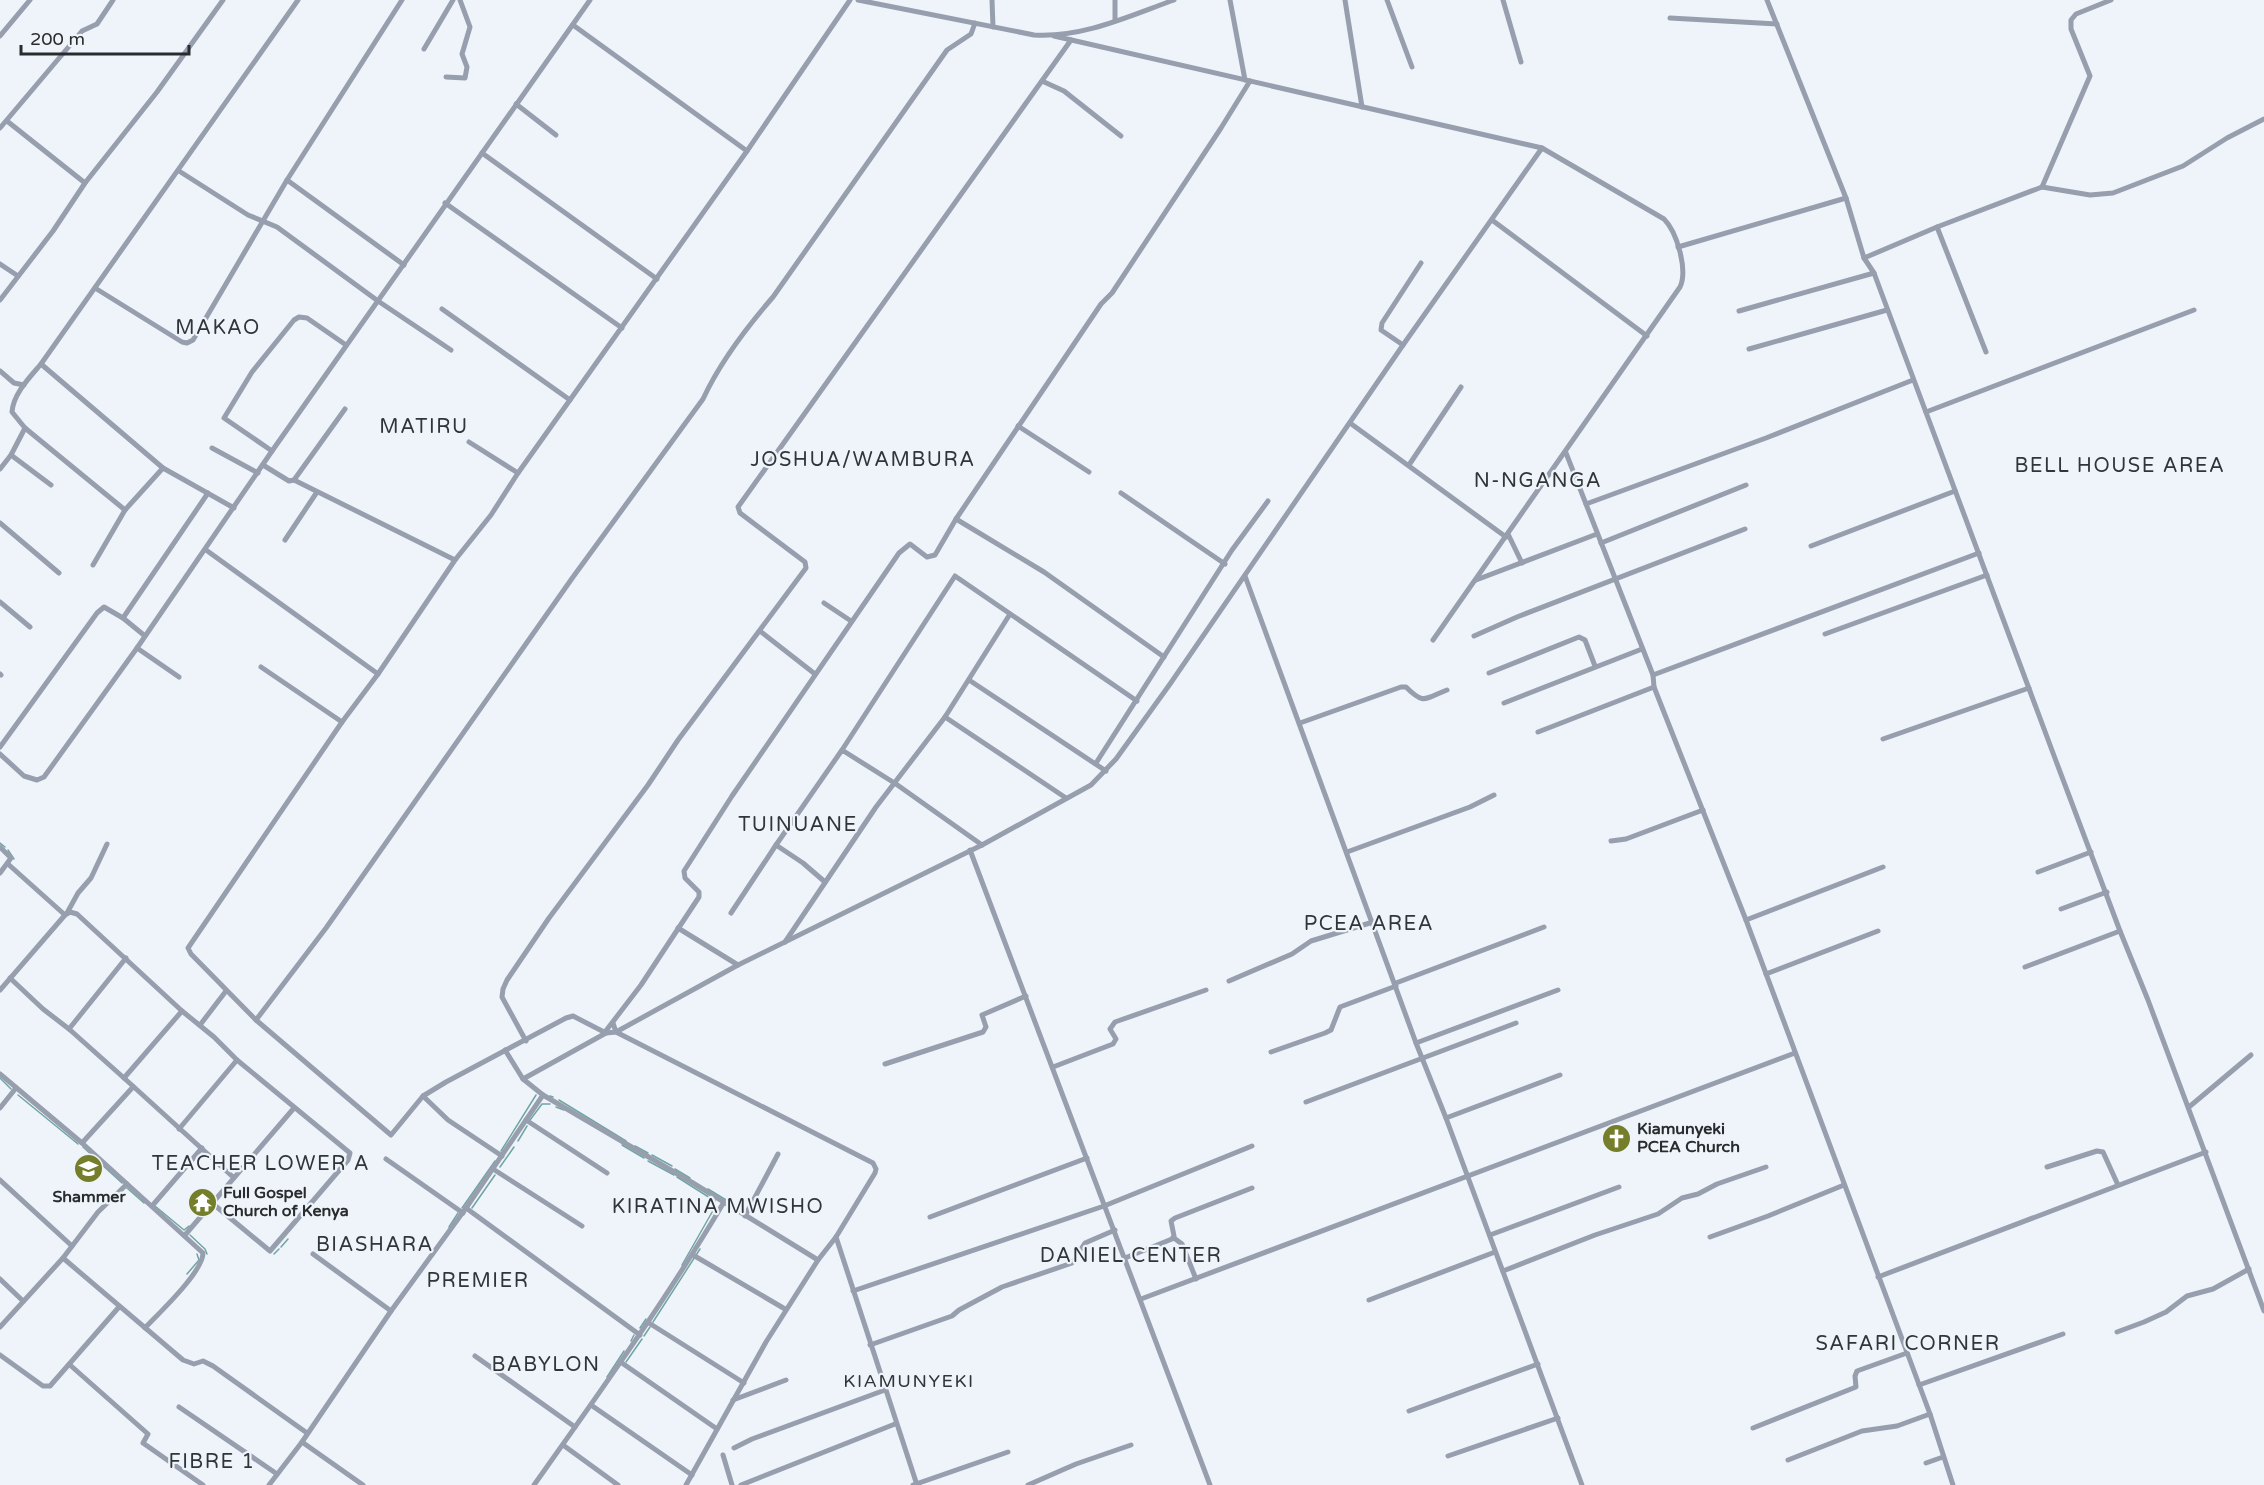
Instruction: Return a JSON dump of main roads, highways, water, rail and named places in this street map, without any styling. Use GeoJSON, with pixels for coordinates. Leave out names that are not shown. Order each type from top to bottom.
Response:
{"type":"FeatureCollection","features":[{"type":"Feature","properties":{"kind":"waterway"},"geometry":{"type":"LineString","coordinates":[[0,843],[5,847]]}},
{"type":"Feature","properties":{"kind":"waterway"},"geometry":{"type":"LineString","coordinates":[[8,850],[14,859]]}},
{"type":"Feature","properties":{"kind":"waterway"},"geometry":{"type":"LineString","coordinates":[[0,1078],[11,1089]]}},
{"type":"Feature","properties":{"kind":"waterway"},"geometry":{"type":"LineString","coordinates":[[18,1095],[78,1144]]}},
{"type":"Feature","properties":{"kind":"waterway"},"geometry":{"type":"LineString","coordinates":[[501,1151],[536,1095]]}},
{"type":"Feature","properties":{"kind":"waterway"},"geometry":{"type":"LineString","coordinates":[[559,1100],[626,1141]]}},
{"type":"Feature","properties":{"kind":"waterway"},"geometry":{"type":"LineString","coordinates":[[530,1120],[542,1104],[550,1104]]}},
{"type":"Feature","properties":{"kind":"waterway"},"geometry":{"type":"LineString","coordinates":[[556,1107],[564,1110]]}},
{"type":"Feature","properties":{"kind":"waterway"},"geometry":{"type":"LineString","coordinates":[[518,1141],[527,1126]]}},
{"type":"Feature","properties":{"kind":"waterway"},"geometry":{"type":"LineString","coordinates":[[622,1145],[644,1158]]}},
{"type":"Feature","properties":{"kind":"waterway"},"geometry":{"type":"LineString","coordinates":[[635,1146],[648,1153]]}},
{"type":"Feature","properties":{"kind":"waterway"},"geometry":{"type":"LineString","coordinates":[[83,1147],[96,1159]]}},
{"type":"Feature","properties":{"kind":"waterway"},"geometry":{"type":"LineString","coordinates":[[500,1167],[514,1147]]}},
{"type":"Feature","properties":{"kind":"waterway"},"geometry":{"type":"LineString","coordinates":[[652,1155],[672,1166]]}},
{"type":"Feature","properties":{"kind":"waterway"},"geometry":{"type":"LineString","coordinates":[[462,1208],[495,1161]]}},
{"type":"Feature","properties":{"kind":"waterway"},"geometry":{"type":"LineString","coordinates":[[648,1161],[674,1175]]}},
{"type":"Feature","properties":{"kind":"waterway"},"geometry":{"type":"LineString","coordinates":[[100,1163],[122,1183]]}},
{"type":"Feature","properties":{"kind":"waterway"},"geometry":{"type":"LineString","coordinates":[[675,1169],[690,1178]]}},
{"type":"Feature","properties":{"kind":"waterway"},"geometry":{"type":"LineString","coordinates":[[472,1208],[495,1175]]}},
{"type":"Feature","properties":{"kind":"waterway"},"geometry":{"type":"LineString","coordinates":[[677,1177],[715,1201]]}},
{"type":"Feature","properties":{"kind":"waterway"},"geometry":{"type":"LineString","coordinates":[[127,1188],[144,1203]]}},
{"type":"Feature","properties":{"kind":"waterway"},"geometry":{"type":"LineString","coordinates":[[708,1189],[731,1203]]}},
{"type":"Feature","properties":{"kind":"waterway"},"geometry":{"type":"LineString","coordinates":[[155,1206],[184,1230],[189,1226]]}},
{"type":"Feature","properties":{"kind":"waterway"},"geometry":{"type":"LineString","coordinates":[[682,1265],[715,1207]]}},
{"type":"Feature","properties":{"kind":"waterway"},"geometry":{"type":"LineString","coordinates":[[449,1227],[458,1213]]}},
{"type":"Feature","properties":{"kind":"waterway"},"geometry":{"type":"LineString","coordinates":[[190,1235],[205,1249],[207,1254]]}},
{"type":"Feature","properties":{"kind":"waterway"},"geometry":{"type":"LineString","coordinates":[[281,1247],[288,1239]]}},
{"type":"Feature","properties":{"kind":"waterway"},"geometry":{"type":"LineString","coordinates":[[274,1254],[279,1249]]}},
{"type":"Feature","properties":{"kind":"waterway"},"geometry":{"type":"LineString","coordinates":[[653,1322],[700,1249]]}},
{"type":"Feature","properties":{"kind":"waterway"},"geometry":{"type":"LineString","coordinates":[[187,1274],[199,1260],[197,1254]]}},
{"type":"Feature","properties":{"kind":"waterway"},"geometry":{"type":"LineString","coordinates":[[640,1328],[646,1319]]}},
{"type":"Feature","properties":{"kind":"waterway"},"geometry":{"type":"LineString","coordinates":[[644,1336],[650,1327]]}},
{"type":"Feature","properties":{"kind":"waterway"},"geometry":{"type":"LineString","coordinates":[[631,1341],[634,1335]]}},
{"type":"Feature","properties":{"kind":"waterway"},"geometry":{"type":"LineString","coordinates":[[626,1362],[642,1339]]}},
{"type":"Feature","properties":{"kind":"waterway"},"geometry":{"type":"LineString","coordinates":[[607,1377],[624,1351]]}},
{"type":"Feature","properties":{"kind":"place","name":"Kiamunyeki PCEA Church"},"geometry":{"type":"Point","coordinates":[1616,1138]}},
{"type":"Feature","properties":{"kind":"place","name":"Shammer"},"geometry":{"type":"Point","coordinates":[89,1169]}},
{"type":"Feature","properties":{"kind":"place","name":"Full Gospel Church of Kenya"},"geometry":{"type":"Point","coordinates":[202,1202]}},
{"type":"Feature","properties":{"kind":"district","name":"MAKAO"},"geometry":{"type":"Point","coordinates":[218,328]}},
{"type":"Feature","properties":{"kind":"district","name":"MATIRU"},"geometry":{"type":"Point","coordinates":[424,427]}},
{"type":"Feature","properties":{"kind":"district","name":"JOSHUA/WAMBURA"},"geometry":{"type":"Point","coordinates":[863,460]}},
{"type":"Feature","properties":{"kind":"district","name":"BELL HOUSE AREA"},"geometry":{"type":"Point","coordinates":[2120,466]}},
{"type":"Feature","properties":{"kind":"district","name":"N-NGANGA"},"geometry":{"type":"Point","coordinates":[1538,481]}},
{"type":"Feature","properties":{"kind":"district","name":"TUINUANE"},"geometry":{"type":"Point","coordinates":[798,825]}},
{"type":"Feature","properties":{"kind":"district","name":"PCEA AREA"},"geometry":{"type":"Point","coordinates":[1369,924]}},
{"type":"Feature","properties":{"kind":"district","name":"TEACHER LOWER A"},"geometry":{"type":"Point","coordinates":[261,1164]}},
{"type":"Feature","properties":{"kind":"district","name":"KIRATINA MWISHO"},"geometry":{"type":"Point","coordinates":[718,1207]}},
{"type":"Feature","properties":{"kind":"district","name":"BIASHARA"},"geometry":{"type":"Point","coordinates":[375,1245]}},
{"type":"Feature","properties":{"kind":"district","name":"DANIEL CENTER"},"geometry":{"type":"Point","coordinates":[1131,1256]}},
{"type":"Feature","properties":{"kind":"district","name":"PREMIER"},"geometry":{"type":"Point","coordinates":[478,1281]}},
{"type":"Feature","properties":{"kind":"district","name":"SAFARI CORNER"},"geometry":{"type":"Point","coordinates":[1908,1344]}},
{"type":"Feature","properties":{"kind":"district","name":"BABYLON"},"geometry":{"type":"Point","coordinates":[546,1365]}},
{"type":"Feature","properties":{"kind":"district","name":"KIAMUNYEKI"},"geometry":{"type":"Point","coordinates":[909,1381]}},
{"type":"Feature","properties":{"kind":"district","name":"FIBRE 1"},"geometry":{"type":"Point","coordinates":[212,1462]}}]}
